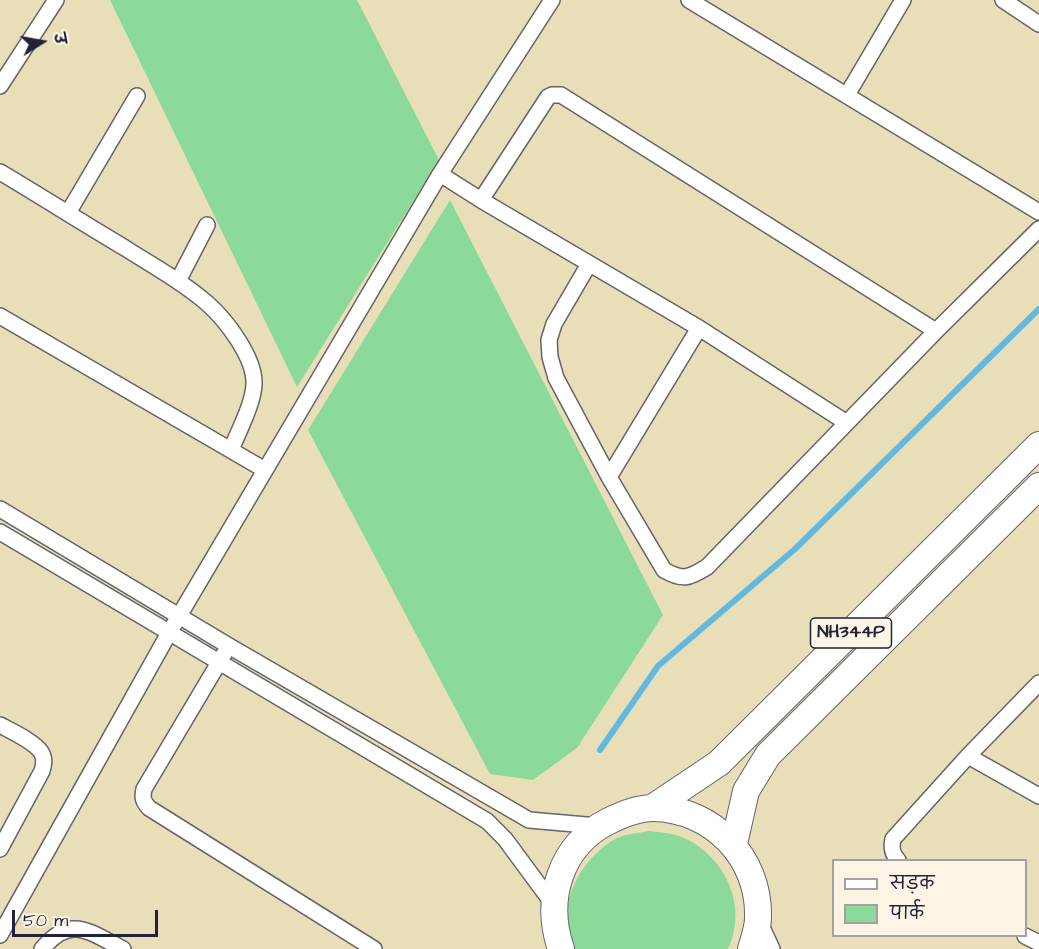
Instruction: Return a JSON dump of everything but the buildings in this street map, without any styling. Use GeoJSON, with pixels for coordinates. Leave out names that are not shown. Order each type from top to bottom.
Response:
{"type":"FeatureCollection","features":[{"type":"Feature","properties":{"kind":"highway","name":"NH344P"},"geometry":{"type":"LineString","coordinates":[[652,808],[719,763],[1039,445]]}},
{"type":"Feature","properties":{"kind":"highway","name":"NH344P"},"geometry":{"type":"LineString","coordinates":[[734,844],[746,791],[768,755],[1039,486]]}},
{"type":"Feature","properties":{"kind":"highway"},"geometry":{"type":"LineString","coordinates":[[561,949],[555,931],[553,904],[557,881],[567,860],[580,841],[598,826],[624,813],[652,808],[682,812],[710,824],[734,844],[748,867],[757,893],[758,920],[751,949]]}},
{"type":"Feature","properties":{"kind":"street"},"geometry":{"type":"LineString","coordinates":[[0,86],[56,0]]}},
{"type":"Feature","properties":{"kind":"street"},"geometry":{"type":"LineString","coordinates":[[0,935],[169,633],[265,470],[440,174],[552,0]]}},
{"type":"Feature","properties":{"kind":"street"},"geometry":{"type":"LineString","coordinates":[[689,0],[1039,212]]}},
{"type":"Feature","properties":{"kind":"street"},"geometry":{"type":"LineString","coordinates":[[847,95],[903,0]]}},
{"type":"Feature","properties":{"kind":"street"},"geometry":{"type":"LineString","coordinates":[[1003,0],[1039,24]]}},
{"type":"Feature","properties":{"kind":"street"},"geometry":{"type":"LineString","coordinates":[[481,200],[548,97],[561,95],[936,331]]}},
{"type":"Feature","properties":{"kind":"street"},"geometry":{"type":"LineString","coordinates":[[68,213],[137,96]]}},
{"type":"Feature","properties":{"kind":"street"},"geometry":{"type":"LineString","coordinates":[[0,171],[178,281],[209,306],[231,331],[246,353],[254,383],[231,450]]}},
{"type":"Feature","properties":{"kind":"street"},"geometry":{"type":"LineString","coordinates":[[440,174],[699,328],[847,423]]}},
{"type":"Feature","properties":{"kind":"street"},"geometry":{"type":"LineString","coordinates":[[178,281],[207,225]]}},
{"type":"Feature","properties":{"kind":"street"},"geometry":{"type":"LineString","coordinates":[[589,264],[554,324],[549,340],[550,357],[556,378],[609,477],[664,570],[675,577],[687,578],[707,567],[936,331],[1039,230]]}},
{"type":"Feature","properties":{"kind":"street"},"geometry":{"type":"LineString","coordinates":[[0,316],[265,470]]}},
{"type":"Feature","properties":{"kind":"street"},"geometry":{"type":"LineString","coordinates":[[609,477],[699,328]]}},
{"type":"Feature","properties":{"kind":"street"},"geometry":{"type":"LineString","coordinates":[[0,509],[229,646],[529,820],[598,826]]}},
{"type":"Feature","properties":{"kind":"street"},"geometry":{"type":"LineString","coordinates":[[0,532],[487,821],[505,839],[553,904]]}},
{"type":"Feature","properties":{"kind":"street"},"geometry":{"type":"LineString","coordinates":[[229,646],[144,789],[142,797],[149,808],[374,949]]}},
{"type":"Feature","properties":{"kind":"street"},"geometry":{"type":"LineString","coordinates":[[896,859],[893,855],[893,839],[968,756],[1039,683]]}},
{"type":"Feature","properties":{"kind":"street"},"geometry":{"type":"LineString","coordinates":[[0,725],[34,745],[41,752],[44,760],[42,771],[0,849]]}},
{"type":"Feature","properties":{"kind":"street"},"geometry":{"type":"LineString","coordinates":[[968,756],[1039,796]]}},
{"type":"Feature","properties":{"kind":"street"},"geometry":{"type":"LineString","coordinates":[[758,920],[772,949]]}},
{"type":"Feature","properties":{"kind":"street"},"geometry":{"type":"LineString","coordinates":[[42,949],[52,936],[65,929],[78,929],[123,949]]}},
{"type":"Feature","properties":{"kind":"green space"},"geometry":{"type":"Polygon","coordinates":[[[110,0],[357,0],[439,160],[297,387],[110,0]]]}},
{"type":"Feature","properties":{"kind":"green space"},"geometry":{"type":"Polygon","coordinates":[[[450,200],[663,615],[577,748],[533,780],[490,774],[308,430],[450,200]]]}},
{"type":"Feature","properties":{"kind":"green space"},"geometry":{"type":"Polygon","coordinates":[[[649,831],[682,837],[697,845],[721,869],[729,883],[736,915],[734,932],[728,949],[575,949],[569,933],[567,917],[569,901],[582,871],[592,858],[617,838],[649,831]]]}},
{"type":"Feature","properties":{"kind":"waterway"},"geometry":{"type":"LineString","coordinates":[[600,750],[658,666],[795,549],[1039,309]]}}]}
